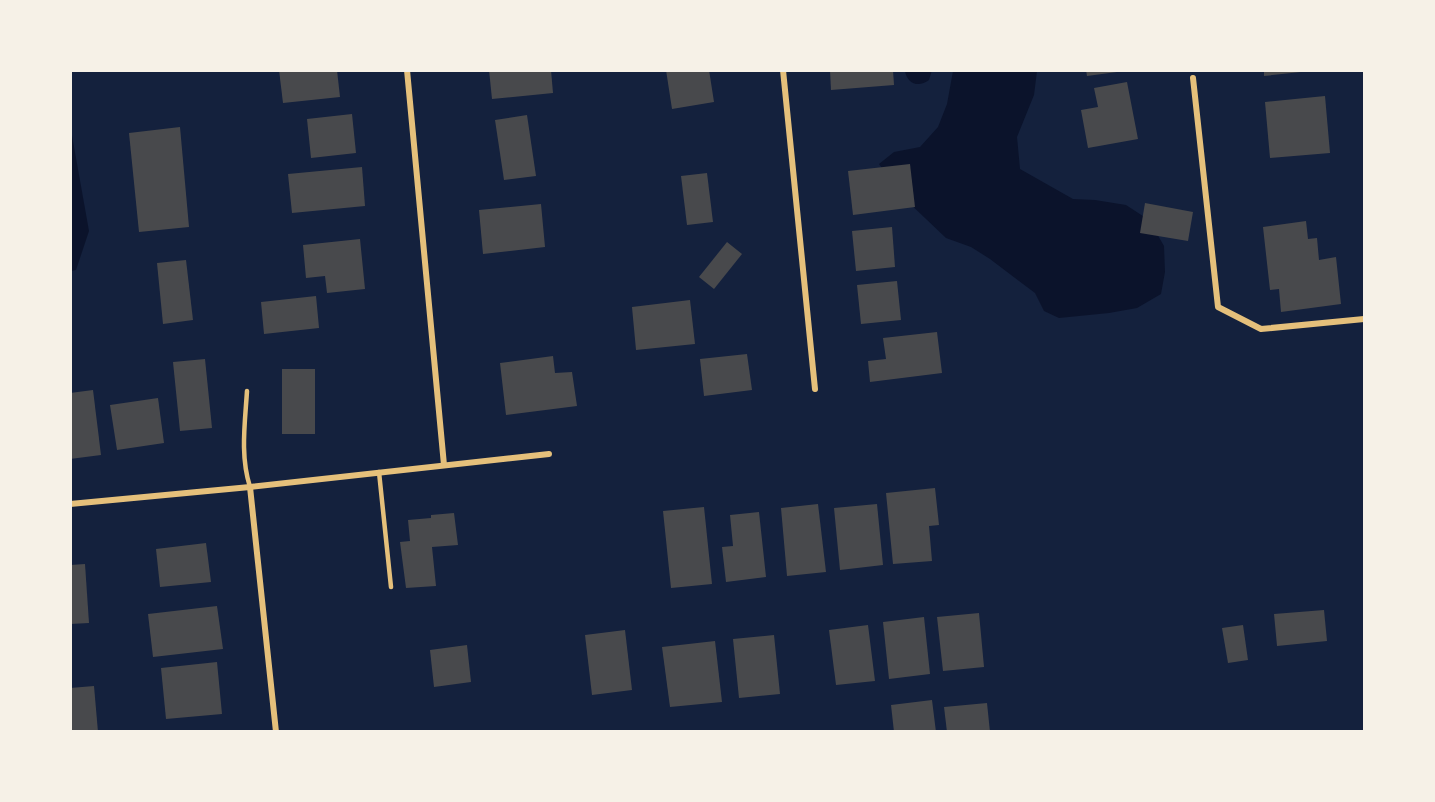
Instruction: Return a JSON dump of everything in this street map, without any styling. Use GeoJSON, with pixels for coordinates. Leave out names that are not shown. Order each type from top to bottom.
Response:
{"type":"FeatureCollection","features":[{"type":"Feature","properties":{"kind":"street"},"geometry":{"type":"LineString","coordinates":[[407,70],[444,465]]}},
{"type":"Feature","properties":{"kind":"street"},"geometry":{"type":"LineString","coordinates":[[783,70],[816,389]]}},
{"type":"Feature","properties":{"kind":"street"},"geometry":{"type":"LineString","coordinates":[[1193,78],[1218,308],[1261,329],[1365,319]]}},
{"type":"Feature","properties":{"kind":"street"},"geometry":{"type":"LineString","coordinates":[[70,504],[549,454]]}},
{"type":"Feature","properties":{"kind":"street"},"geometry":{"type":"LineString","coordinates":[[250,487],[276,732]]}},
{"type":"Feature","properties":{"kind":"lane"},"geometry":{"type":"LineString","coordinates":[[247,391],[244,443],[245,472],[250,487]]}},
{"type":"Feature","properties":{"kind":"lane"},"geometry":{"type":"LineString","coordinates":[[379,472],[391,587]]}},
{"type":"Feature","properties":{"kind":"water"},"geometry":{"type":"Polygon","coordinates":[[[932,70],[929,80],[921,84],[911,82],[905,71],[932,70]]]}},
{"type":"Feature","properties":{"kind":"water"},"geometry":{"type":"Polygon","coordinates":[[[953,71],[1037,71],[1034,95],[1017,137],[1020,169],[1073,199],[1126,205],[1149,220],[1164,246],[1165,272],[1161,294],[1137,308],[1059,318],[1044,311],[1035,293],[990,259],[971,247],[946,238],[905,199],[879,164],[894,152],[920,147],[938,127],[947,104],[953,71]]]}},
{"type":"Feature","properties":{"kind":"water"},"geometry":{"type":"Polygon","coordinates":[[[71,130],[89,231],[76,270],[71,271],[71,130]]]}},
{"type":"Feature","properties":{"kind":"building"},"geometry":{"type":"Polygon","coordinates":[[[279,70],[337,70],[340,97],[283,103],[279,70]]]}},
{"type":"Feature","properties":{"kind":"building"},"geometry":{"type":"Polygon","coordinates":[[[489,70],[551,70],[553,93],[492,99],[489,70]]]}},
{"type":"Feature","properties":{"kind":"building"},"geometry":{"type":"Polygon","coordinates":[[[666,70],[709,70],[714,102],[672,109],[666,70]]]}},
{"type":"Feature","properties":{"kind":"building"},"geometry":{"type":"Polygon","coordinates":[[[830,70],[893,70],[894,85],[831,90],[830,70]]]}},
{"type":"Feature","properties":{"kind":"building"},"geometry":{"type":"Polygon","coordinates":[[[1086,70],[1117,70],[1117,72],[1087,76],[1086,70]]]}},
{"type":"Feature","properties":{"kind":"building"},"geometry":{"type":"Polygon","coordinates":[[[1264,70],[1301,70],[1301,72],[1264,76],[1264,70]]]}},
{"type":"Feature","properties":{"kind":"building"},"geometry":{"type":"Polygon","coordinates":[[[1127,82],[1138,139],[1088,148],[1081,110],[1098,107],[1094,88],[1127,82]]]}},
{"type":"Feature","properties":{"kind":"building"},"geometry":{"type":"Polygon","coordinates":[[[1325,96],[1330,153],[1270,158],[1265,102],[1325,96]]]}},
{"type":"Feature","properties":{"kind":"building"},"geometry":{"type":"Polygon","coordinates":[[[352,114],[356,153],[311,158],[307,119],[352,114]]]}},
{"type":"Feature","properties":{"kind":"building"},"geometry":{"type":"Polygon","coordinates":[[[527,115],[536,176],[504,180],[495,120],[527,115]]]}},
{"type":"Feature","properties":{"kind":"building"},"geometry":{"type":"Polygon","coordinates":[[[180,127],[189,227],[139,232],[129,133],[180,127]]]}},
{"type":"Feature","properties":{"kind":"building"},"geometry":{"type":"Polygon","coordinates":[[[910,164],[915,207],[853,215],[848,171],[910,164]]]}},
{"type":"Feature","properties":{"kind":"building"},"geometry":{"type":"Polygon","coordinates":[[[362,167],[365,206],[292,213],[288,174],[362,167]]]}},
{"type":"Feature","properties":{"kind":"building"},"geometry":{"type":"Polygon","coordinates":[[[707,173],[713,222],[687,225],[681,176],[707,173]]]}},
{"type":"Feature","properties":{"kind":"building"},"geometry":{"type":"Polygon","coordinates":[[[1145,203],[1193,212],[1188,241],[1140,233],[1145,203]]]}},
{"type":"Feature","properties":{"kind":"building"},"geometry":{"type":"Polygon","coordinates":[[[541,204],[545,247],[483,254],[479,210],[541,204]]]}},
{"type":"Feature","properties":{"kind":"building"},"geometry":{"type":"Polygon","coordinates":[[[1306,221],[1308,239],[1317,238],[1319,260],[1336,257],[1341,304],[1281,312],[1279,289],[1270,290],[1263,227],[1306,221]]]}},
{"type":"Feature","properties":{"kind":"building"},"geometry":{"type":"Polygon","coordinates":[[[892,227],[895,267],[856,271],[852,231],[892,227]]]}},
{"type":"Feature","properties":{"kind":"building"},"geometry":{"type":"Polygon","coordinates":[[[360,239],[365,289],[327,293],[325,276],[306,278],[303,245],[360,239]]]}},
{"type":"Feature","properties":{"kind":"building"},"geometry":{"type":"Polygon","coordinates":[[[727,242],[742,254],[714,289],[699,277],[727,242]]]}},
{"type":"Feature","properties":{"kind":"building"},"geometry":{"type":"Polygon","coordinates":[[[186,260],[193,320],[163,324],[157,263],[186,260]]]}},
{"type":"Feature","properties":{"kind":"building"},"geometry":{"type":"Polygon","coordinates":[[[897,281],[901,320],[861,324],[857,285],[897,281]]]}},
{"type":"Feature","properties":{"kind":"building"},"geometry":{"type":"Polygon","coordinates":[[[316,296],[319,328],[264,334],[261,302],[316,296]]]}},
{"type":"Feature","properties":{"kind":"building"},"geometry":{"type":"Polygon","coordinates":[[[690,300],[695,344],[636,350],[632,307],[690,300]]]}},
{"type":"Feature","properties":{"kind":"building"},"geometry":{"type":"Polygon","coordinates":[[[937,332],[942,373],[870,382],[868,361],[886,359],[883,338],[937,332]]]}},
{"type":"Feature","properties":{"kind":"building"},"geometry":{"type":"Polygon","coordinates":[[[747,354],[752,390],[704,396],[700,359],[747,354]]]}},
{"type":"Feature","properties":{"kind":"building"},"geometry":{"type":"Polygon","coordinates":[[[553,356],[555,373],[572,372],[577,406],[506,415],[500,363],[553,356]]]}},
{"type":"Feature","properties":{"kind":"building"},"geometry":{"type":"Polygon","coordinates":[[[205,359],[212,428],[180,431],[173,362],[205,359]]]}},
{"type":"Feature","properties":{"kind":"building"},"geometry":{"type":"Polygon","coordinates":[[[282,369],[315,369],[315,434],[282,434],[282,369]]]}},
{"type":"Feature","properties":{"kind":"building"},"geometry":{"type":"Polygon","coordinates":[[[93,390],[101,455],[70,459],[70,393],[93,390]]]}},
{"type":"Feature","properties":{"kind":"building"},"geometry":{"type":"Polygon","coordinates":[[[158,398],[164,443],[117,450],[110,405],[158,398]]]}},
{"type":"Feature","properties":{"kind":"building"},"geometry":{"type":"Polygon","coordinates":[[[935,488],[939,525],[929,526],[932,561],[893,564],[886,493],[935,488]]]}},
{"type":"Feature","properties":{"kind":"building"},"geometry":{"type":"Polygon","coordinates":[[[818,504],[826,572],[787,576],[781,508],[818,504]]]}},
{"type":"Feature","properties":{"kind":"building"},"geometry":{"type":"Polygon","coordinates":[[[877,504],[883,565],[840,570],[834,508],[877,504]]]}},
{"type":"Feature","properties":{"kind":"building"},"geometry":{"type":"Polygon","coordinates":[[[704,507],[712,584],[671,588],[663,511],[704,507]]]}},
{"type":"Feature","properties":{"kind":"building"},"geometry":{"type":"Polygon","coordinates":[[[759,512],[766,577],[726,582],[722,547],[733,546],[730,515],[759,512]]]}},
{"type":"Feature","properties":{"kind":"building"},"geometry":{"type":"Polygon","coordinates":[[[454,513],[458,545],[432,547],[436,586],[406,588],[400,542],[410,541],[408,520],[454,513]]]}},
{"type":"Feature","properties":{"kind":"building"},"geometry":{"type":"Polygon","coordinates":[[[206,543],[211,582],[160,587],[156,549],[206,543]]]}},
{"type":"Feature","properties":{"kind":"building"},"geometry":{"type":"Polygon","coordinates":[[[85,564],[89,623],[70,624],[70,565],[85,564]]]}},
{"type":"Feature","properties":{"kind":"building"},"geometry":{"type":"Polygon","coordinates":[[[217,606],[223,649],[153,657],[148,614],[217,606]]]}},
{"type":"Feature","properties":{"kind":"building"},"geometry":{"type":"Polygon","coordinates":[[[1324,610],[1327,641],[1277,646],[1274,614],[1324,610]]]}},
{"type":"Feature","properties":{"kind":"building"},"geometry":{"type":"Polygon","coordinates":[[[979,613],[984,667],[943,671],[937,617],[979,613]]]}},
{"type":"Feature","properties":{"kind":"building"},"geometry":{"type":"Polygon","coordinates":[[[924,617],[930,674],[889,679],[883,622],[924,617]]]}},
{"type":"Feature","properties":{"kind":"building"},"geometry":{"type":"Polygon","coordinates":[[[868,625],[875,681],[836,685],[829,630],[868,625]]]}},
{"type":"Feature","properties":{"kind":"building"},"geometry":{"type":"Polygon","coordinates":[[[1243,625],[1248,660],[1228,663],[1222,628],[1243,625]]]}},
{"type":"Feature","properties":{"kind":"building"},"geometry":{"type":"Polygon","coordinates":[[[625,630],[632,690],[592,695],[585,635],[625,630]]]}},
{"type":"Feature","properties":{"kind":"building"},"geometry":{"type":"Polygon","coordinates":[[[774,635],[780,694],[739,698],[733,639],[774,635]]]}},
{"type":"Feature","properties":{"kind":"building"},"geometry":{"type":"Polygon","coordinates":[[[715,641],[722,702],[670,707],[662,647],[715,641]]]}},
{"type":"Feature","properties":{"kind":"building"},"geometry":{"type":"Polygon","coordinates":[[[467,645],[471,682],[434,687],[430,650],[467,645]]]}},
{"type":"Feature","properties":{"kind":"building"},"geometry":{"type":"Polygon","coordinates":[[[217,662],[222,714],[166,719],[161,668],[217,662]]]}},
{"type":"Feature","properties":{"kind":"building"},"geometry":{"type":"Polygon","coordinates":[[[94,686],[98,732],[70,732],[70,688],[94,686]]]}},
{"type":"Feature","properties":{"kind":"building"},"geometry":{"type":"Polygon","coordinates":[[[932,700],[936,732],[894,732],[891,705],[932,700]]]}},
{"type":"Feature","properties":{"kind":"building"},"geometry":{"type":"Polygon","coordinates":[[[987,703],[990,732],[947,732],[944,707],[987,703]]]}}]}
